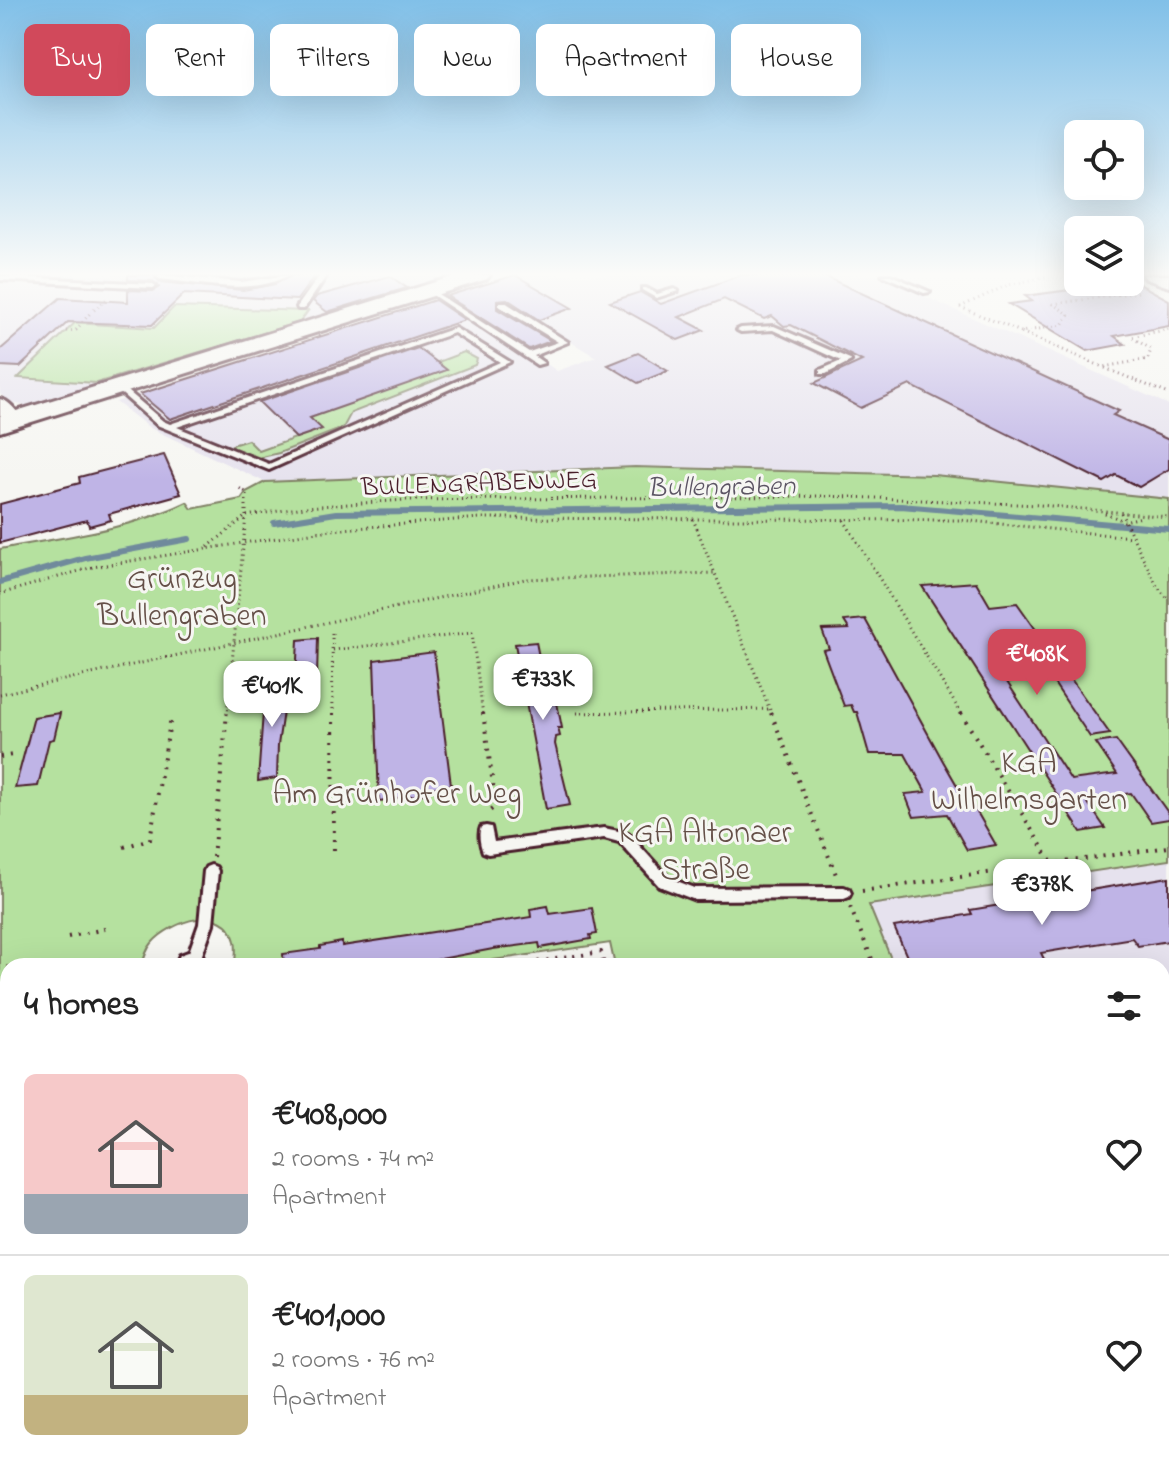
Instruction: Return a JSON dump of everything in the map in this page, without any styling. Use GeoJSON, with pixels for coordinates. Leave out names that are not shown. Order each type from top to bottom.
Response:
{"type":"FeatureCollection","features":[{"type":"Feature","properties":{"kind":"street"},"geometry":{"type":"LineString","coordinates":[[5,416],[119,388],[261,344]]}},
{"type":"Feature","properties":{"kind":"lane"},"geometry":{"type":"LineString","coordinates":[[169,427],[415,344]]}},
{"type":"Feature","properties":{"kind":"lane"},"geometry":{"type":"LineString","coordinates":[[119,388],[160,423],[269,467],[506,362],[477,344]]}},
{"type":"Feature","properties":{"kind":"lane"},"geometry":{"type":"LineString","coordinates":[[511,344],[540,363]]}},
{"type":"Feature","properties":{"kind":"lane"},"geometry":{"type":"LineString","coordinates":[[528,355],[559,344]]}},
{"type":"Feature","properties":{"kind":"lane"},"geometry":{"type":"LineString","coordinates":[[809,344],[847,361],[823,372]]}},
{"type":"Feature","properties":{"kind":"lane"},"geometry":{"type":"LineString","coordinates":[[486,831],[488,848],[604,833],[623,837],[664,882],[695,894],[844,893]]}},
{"type":"Feature","properties":{"kind":"lane"},"geometry":{"type":"LineString","coordinates":[[194,958],[206,924],[211,871]]}},
{"type":"Feature","properties":{"kind":"path"},"geometry":{"type":"LineString","coordinates":[[1048,344],[1169,394]]}},
{"type":"Feature","properties":{"kind":"path"},"geometry":{"type":"LineString","coordinates":[[1103,367],[1148,359],[1151,349],[1142,344]]}},
{"type":"Feature","properties":{"kind":"path"},"geometry":{"type":"LineString","coordinates":[[211,871],[246,516],[246,492],[237,487]]}},
{"type":"Feature","properties":{"kind":"path","name":"BULLENGRABENWEG"},"geometry":{"type":"LineString","coordinates":[[246,516],[305,507],[406,500],[691,495],[936,500],[1169,517]]}},
{"type":"Feature","properties":{"kind":"path"},"geometry":{"type":"LineString","coordinates":[[1100,511],[1124,521],[1148,515]]}},
{"type":"Feature","properties":{"kind":"path"},"geometry":{"type":"LineString","coordinates":[[1121,513],[1157,586],[1169,600]]}},
{"type":"Feature","properties":{"kind":"path"},"geometry":{"type":"LineString","coordinates":[[206,549],[246,516]]}},
{"type":"Feature","properties":{"kind":"path"},"geometry":{"type":"LineString","coordinates":[[0,594],[93,567],[243,543],[331,530],[480,518],[960,520],[1131,537]]}},
{"type":"Feature","properties":{"kind":"path"},"geometry":{"type":"LineString","coordinates":[[693,519],[872,958]]}},
{"type":"Feature","properties":{"kind":"path"},"geometry":{"type":"LineString","coordinates":[[844,520],[1053,865]]}},
{"type":"Feature","properties":{"kind":"path"},"geometry":{"type":"LineString","coordinates":[[0,694],[525,579],[715,573]]}},
{"type":"Feature","properties":{"kind":"path"},"geometry":{"type":"LineString","coordinates":[[332,633],[334,854]]}},
{"type":"Feature","properties":{"kind":"path"},"geometry":{"type":"LineString","coordinates":[[333,650],[472,633],[496,806],[486,814],[486,831]]}},
{"type":"Feature","properties":{"kind":"path"},"geometry":{"type":"LineString","coordinates":[[577,713],[771,709]]}},
{"type":"Feature","properties":{"kind":"path"},"geometry":{"type":"LineString","coordinates":[[124,847],[150,839],[171,717]]}},
{"type":"Feature","properties":{"kind":"path"},"geometry":{"type":"LineString","coordinates":[[0,757],[13,755]]}},
{"type":"Feature","properties":{"kind":"path"},"geometry":{"type":"LineString","coordinates":[[844,893],[1169,847]]}},
{"type":"Feature","properties":{"kind":"path"},"geometry":{"type":"LineString","coordinates":[[68,937],[109,928]]}},
{"type":"Feature","properties":{"kind":"path"},"geometry":{"type":"LineString","coordinates":[[562,958],[601,952],[602,958]]}},
{"type":"Feature","properties":{"kind":"shaded area"},"geometry":{"type":"Polygon","coordinates":[[[0,344],[237,344],[30,407],[13,403],[0,394],[0,344]]]}},
{"type":"Feature","properties":{"kind":"shaded area"},"geometry":{"type":"Polygon","coordinates":[[[321,344],[517,344],[557,371],[596,357],[574,344],[1031,344],[1169,405],[1169,499],[934,475],[710,468],[635,467],[265,482],[150,428],[116,402],[140,394],[170,419],[343,360],[321,344]]]}},
{"type":"Feature","properties":{"kind":"shaded area"},"geometry":{"type":"Polygon","coordinates":[[[1169,860],[1169,958],[891,958],[869,905],[1169,860]]]}},
{"type":"Feature","properties":{"kind":"green space"},"geometry":{"type":"Polygon","coordinates":[[[53,344],[228,344],[96,383],[18,378],[53,344]]]}},
{"type":"Feature","properties":{"kind":"green space"},"geometry":{"type":"Polygon","coordinates":[[[464,352],[477,359],[475,365],[351,413],[343,428],[258,458],[235,451],[232,445],[248,440],[259,451],[321,429],[307,417],[446,370],[438,362],[464,352]]]}},
{"type":"Feature","properties":{"kind":"green space"},"geometry":{"type":"Polygon","coordinates":[[[635,467],[934,475],[1169,499],[1169,860],[869,905],[891,958],[613,958],[610,943],[507,958],[235,958],[236,944],[229,929],[220,921],[196,919],[160,935],[144,958],[0,958],[0,549],[119,526],[187,502],[192,509],[241,499],[246,492],[265,482],[635,467]]]}},
{"type":"Feature","properties":{"kind":"building"},"geometry":{"type":"Polygon","coordinates":[[[7,344],[45,344],[20,367],[0,366],[0,350],[7,344]]]}},
{"type":"Feature","properties":{"kind":"building"},"geometry":{"type":"Polygon","coordinates":[[[298,344],[395,344],[170,419],[140,394],[298,344]]]}},
{"type":"Feature","properties":{"kind":"building"},"geometry":{"type":"Polygon","coordinates":[[[521,344],[544,344],[529,349],[521,344]]]}},
{"type":"Feature","properties":{"kind":"building"},"geometry":{"type":"Polygon","coordinates":[[[828,344],[972,344],[1119,411],[1113,415],[1169,440],[1169,469],[1139,487],[1116,475],[1104,482],[910,385],[861,408],[814,383],[862,361],[828,344]]]}},
{"type":"Feature","properties":{"kind":"building"},"geometry":{"type":"Polygon","coordinates":[[[1075,344],[1125,344],[1087,351],[1075,344]]]}},
{"type":"Feature","properties":{"kind":"building"},"geometry":{"type":"Polygon","coordinates":[[[418,348],[447,370],[310,418],[322,429],[296,438],[259,402],[418,348]]]}},
{"type":"Feature","properties":{"kind":"building"},"geometry":{"type":"Polygon","coordinates":[[[638,353],[668,371],[638,383],[608,365],[638,353]]]}},
{"type":"Feature","properties":{"kind":"building"},"geometry":{"type":"Polygon","coordinates":[[[164,455],[181,494],[109,514],[111,520],[89,526],[87,520],[0,543],[0,504],[80,483],[79,477],[164,455]]]}},
{"type":"Feature","properties":{"kind":"building"},"geometry":{"type":"Polygon","coordinates":[[[976,582],[990,606],[1017,603],[1110,734],[1090,737],[1050,677],[1053,675],[1007,682],[1071,780],[1117,774],[1096,743],[1116,740],[1169,814],[1169,819],[1151,822],[1131,793],[1086,800],[1105,828],[1081,832],[922,586],[976,582]]]}},
{"type":"Feature","properties":{"kind":"building"},"geometry":{"type":"Polygon","coordinates":[[[865,619],[962,794],[966,793],[996,845],[967,850],[947,814],[914,817],[905,794],[926,792],[905,754],[869,754],[857,712],[851,705],[844,706],[823,650],[829,649],[822,630],[849,629],[844,621],[865,619]]]}},
{"type":"Feature","properties":{"kind":"building"},"geometry":{"type":"Polygon","coordinates":[[[318,638],[317,677],[296,679],[298,640],[318,638]]]}},
{"type":"Feature","properties":{"kind":"building"},"geometry":{"type":"Polygon","coordinates":[[[536,642],[539,657],[546,656],[556,698],[562,728],[558,728],[560,736],[556,737],[555,744],[570,805],[546,809],[515,644],[536,642]]]}},
{"type":"Feature","properties":{"kind":"building"},"geometry":{"type":"Polygon","coordinates":[[[434,652],[451,785],[423,789],[424,794],[379,801],[374,660],[434,652]]]}},
{"type":"Feature","properties":{"kind":"building"},"geometry":{"type":"Polygon","coordinates":[[[287,682],[286,711],[283,711],[278,745],[277,778],[258,781],[265,685],[287,682]]]}},
{"type":"Feature","properties":{"kind":"building"},"geometry":{"type":"Polygon","coordinates":[[[60,713],[54,739],[49,740],[38,786],[15,788],[34,717],[60,713]]]}},
{"type":"Feature","properties":{"kind":"building"},"geometry":{"type":"Polygon","coordinates":[[[1169,877],[1169,941],[1138,946],[1132,938],[1041,953],[1044,958],[908,958],[894,927],[972,914],[970,910],[1169,877]]]}},
{"type":"Feature","properties":{"kind":"building"},"geometry":{"type":"Polygon","coordinates":[[[548,906],[550,914],[592,908],[597,934],[590,935],[591,939],[540,948],[539,943],[446,958],[283,958],[283,954],[320,949],[320,946],[342,942],[342,946],[531,917],[530,909],[548,906]]]}},
{"type":"Feature","properties":{"kind":"waterway","name":"Bullengraben"},"geometry":{"type":"LineString","coordinates":[[274,523],[336,513],[901,506],[1169,529]]}},
{"type":"Feature","properties":{"kind":"waterway","name":"Bullengraben"},"geometry":{"type":"LineString","coordinates":[[0,582],[85,558],[189,539]]}},
{"type":"Feature","properties":{"kind":"park label","name":"Grünzug Bullengraben"},"geometry":{"type":"Point","coordinates":[182,596]}},
{"type":"Feature","properties":{"kind":"park label","name":"KGA Wilhelmsgarten"},"geometry":{"type":"Point","coordinates":[1029,780]}},
{"type":"Feature","properties":{"kind":"park label","name":"Am Grünhofer Weg"},"geometry":{"type":"Point","coordinates":[397,792]}},
{"type":"Feature","properties":{"kind":"park label","name":"KGA Altonaer Straße"},"geometry":{"type":"Point","coordinates":[705,850]}}]}
